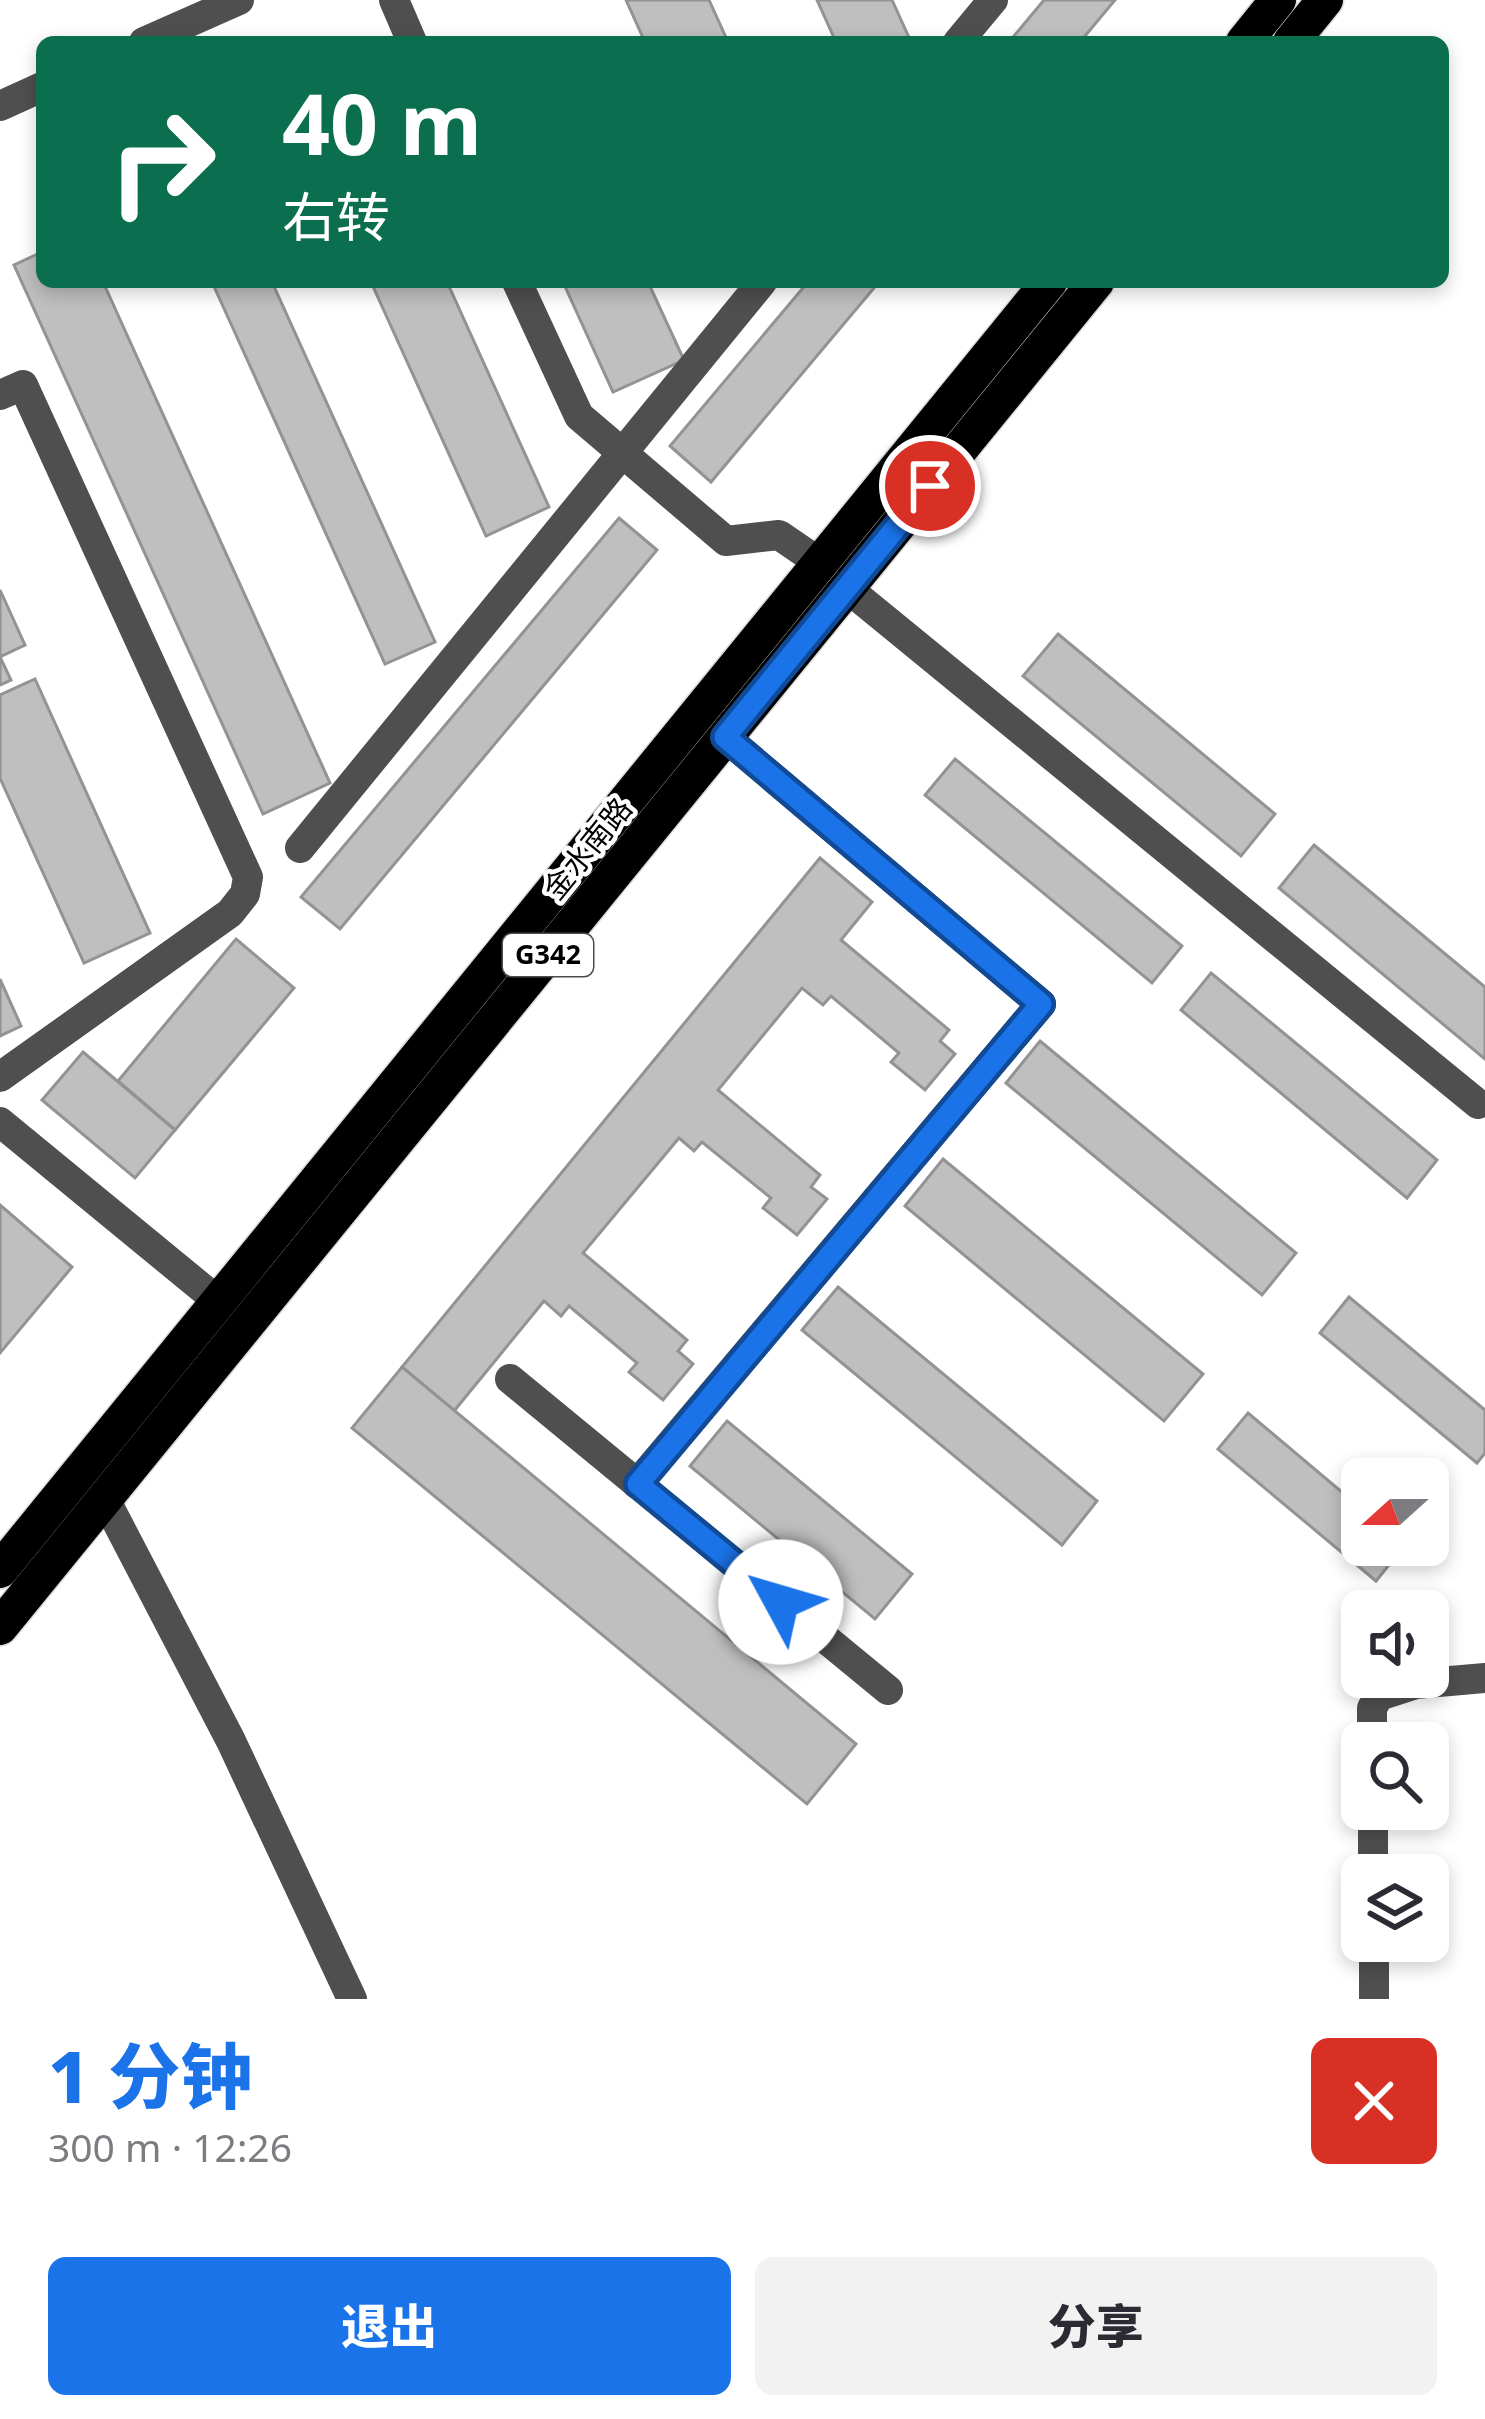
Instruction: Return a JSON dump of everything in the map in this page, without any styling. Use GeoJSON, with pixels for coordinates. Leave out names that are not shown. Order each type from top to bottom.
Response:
{"type":"FeatureCollection","features":[{"type":"Feature","properties":{"kind":"highway"},"geometry":{"type":"LineString","coordinates":[[1249,36],[1278,0]]}},
{"type":"Feature","properties":{"kind":"highway"},"geometry":{"type":"LineString","coordinates":[[1296,36],[1325,0]]}},
{"type":"Feature","properties":{"kind":"highway","name":"金水南路"},"geometry":{"type":"LineString","coordinates":[[0,1628],[725,737],[834,575],[1045,288]]}},
{"type":"Feature","properties":{"kind":"highway","name":"金水南路"},"geometry":{"type":"LineString","coordinates":[[0,1570],[219,1302],[834,575],[1091,288]]}},
{"type":"Feature","properties":{"kind":"street"},"geometry":{"type":"LineString","coordinates":[[158,36],[239,0]]}},
{"type":"Feature","properties":{"kind":"street"},"geometry":{"type":"LineString","coordinates":[[394,0],[409,36]]}},
{"type":"Feature","properties":{"kind":"street"},"geometry":{"type":"LineString","coordinates":[[963,36],[993,0]]}},
{"type":"Feature","properties":{"kind":"street"},"geometry":{"type":"LineString","coordinates":[[0,106],[36,90]]}},
{"type":"Feature","properties":{"kind":"street"},"geometry":{"type":"LineString","coordinates":[[521,288],[579,416],[621,454],[726,541],[779,536],[834,575],[1478,1105]]}},
{"type":"Feature","properties":{"kind":"street"},"geometry":{"type":"LineString","coordinates":[[300,848],[757,288]]}},
{"type":"Feature","properties":{"kind":"street"},"geometry":{"type":"LineString","coordinates":[[0,395],[23,385],[248,877],[245,894],[230,913],[0,1077]]}},
{"type":"Feature","properties":{"kind":"street"},"geometry":{"type":"LineString","coordinates":[[638,1484],[1041,1004],[725,737]]}},
{"type":"Feature","properties":{"kind":"street"},"geometry":{"type":"LineString","coordinates":[[0,1122],[219,1302]]}},
{"type":"Feature","properties":{"kind":"street"},"geometry":{"type":"LineString","coordinates":[[510,1379],[888,1690]]}},
{"type":"Feature","properties":{"kind":"street"},"geometry":{"type":"LineString","coordinates":[[105,1499],[231,1742],[352,1999]]}},
{"type":"Feature","properties":{"kind":"street"},"geometry":{"type":"LineString","coordinates":[[1372,1722],[1372,1708],[1379,1696],[1416,1684],[1485,1678]]}},
{"type":"Feature","properties":{"kind":"street"},"geometry":{"type":"LineString","coordinates":[[1374,1962],[1374,1999]]}},
{"type":"Feature","properties":{"kind":"building"},"geometry":{"type":"Polygon","coordinates":[[[626,0],[709,0],[725,36],[642,36],[626,0]]]}},
{"type":"Feature","properties":{"kind":"building"},"geometry":{"type":"Polygon","coordinates":[[[817,0],[892,0],[908,36],[833,36],[817,0]]]}},
{"type":"Feature","properties":{"kind":"building"},"geometry":{"type":"Polygon","coordinates":[[[1044,0],[1115,0],[1085,36],[1014,36],[1044,0]]]}},
{"type":"Feature","properties":{"kind":"building"},"geometry":{"type":"Polygon","coordinates":[[[36,255],[36,288],[106,288],[330,783],[263,814],[14,265],[36,255]]]}},
{"type":"Feature","properties":{"kind":"building"},"geometry":{"type":"Polygon","coordinates":[[[215,288],[275,288],[435,642],[385,664],[215,288]]]}},
{"type":"Feature","properties":{"kind":"building"},"geometry":{"type":"Polygon","coordinates":[[[374,288],[450,288],[549,507],[486,536],[374,288]]]}},
{"type":"Feature","properties":{"kind":"building"},"geometry":{"type":"Polygon","coordinates":[[[566,288],[651,288],[684,360],[613,392],[566,288]]]}},
{"type":"Feature","properties":{"kind":"building"},"geometry":{"type":"Polygon","coordinates":[[[803,288],[874,288],[711,482],[670,446],[803,288]]]}},
{"type":"Feature","properties":{"kind":"building"},"geometry":{"type":"Polygon","coordinates":[[[619,518],[657,550],[340,929],[301,897],[619,518]]]}},
{"type":"Feature","properties":{"kind":"building"},"geometry":{"type":"Polygon","coordinates":[[[0,590],[25,645],[0,657],[0,590]]]}},
{"type":"Feature","properties":{"kind":"building"},"geometry":{"type":"Polygon","coordinates":[[[1058,634],[1275,814],[1241,856],[1023,676],[1058,634]]]}},
{"type":"Feature","properties":{"kind":"building"},"geometry":{"type":"Polygon","coordinates":[[[0,657],[11,680],[0,685],[0,657]]]}},
{"type":"Feature","properties":{"kind":"building"},"geometry":{"type":"Polygon","coordinates":[[[35,679],[150,933],[84,963],[0,778],[0,695],[35,679]]]}},
{"type":"Feature","properties":{"kind":"building"},"geometry":{"type":"Polygon","coordinates":[[[955,759],[1182,946],[1152,983],[925,795],[955,759]]]}},
{"type":"Feature","properties":{"kind":"building"},"geometry":{"type":"Polygon","coordinates":[[[1314,845],[1485,987],[1485,1059],[1279,888],[1314,845]]]}},
{"type":"Feature","properties":{"kind":"building"},"geometry":{"type":"Polygon","coordinates":[[[820,858],[872,902],[841,940],[949,1030],[940,1041],[955,1054],[925,1090],[891,1062],[899,1053],[831,996],[823,1005],[802,988],[718,1090],[820,1175],[811,1187],[827,1199],[797,1235],[763,1208],[771,1198],[702,1142],[694,1151],[679,1138],[583,1253],[687,1340],[678,1351],[693,1364],[663,1400],[629,1372],[637,1363],[569,1306],[561,1316],[544,1301],[454,1411],[402,1367],[820,858]]]}},
{"type":"Feature","properties":{"kind":"building"},"geometry":{"type":"Polygon","coordinates":[[[236,939],[294,988],[175,1130],[118,1081],[236,939]]]}},
{"type":"Feature","properties":{"kind":"building"},"geometry":{"type":"Polygon","coordinates":[[[1211,973],[1437,1160],[1407,1198],[1181,1010],[1211,973]]]}},
{"type":"Feature","properties":{"kind":"building"},"geometry":{"type":"Polygon","coordinates":[[[0,979],[21,1026],[0,1036],[0,979]]]}},
{"type":"Feature","properties":{"kind":"building"},"geometry":{"type":"Polygon","coordinates":[[[1040,1041],[1296,1253],[1262,1295],[1006,1083],[1040,1041]]]}},
{"type":"Feature","properties":{"kind":"building"},"geometry":{"type":"Polygon","coordinates":[[[83,1052],[175,1130],[135,1178],[42,1100],[83,1052]]]}},
{"type":"Feature","properties":{"kind":"building"},"geometry":{"type":"Polygon","coordinates":[[[943,1159],[1203,1374],[1164,1421],[905,1206],[943,1159]]]}},
{"type":"Feature","properties":{"kind":"building"},"geometry":{"type":"Polygon","coordinates":[[[0,1205],[72,1267],[0,1353],[0,1205]]]}},
{"type":"Feature","properties":{"kind":"building"},"geometry":{"type":"Polygon","coordinates":[[[838,1287],[1097,1501],[1062,1545],[802,1330],[838,1287]]]}},
{"type":"Feature","properties":{"kind":"building"},"geometry":{"type":"Polygon","coordinates":[[[1349,1297],[1485,1410],[1485,1453],[1477,1463],[1320,1333],[1349,1297]]]}},
{"type":"Feature","properties":{"kind":"building"},"geometry":{"type":"Polygon","coordinates":[[[402,1367],[856,1744],[807,1804],[352,1428],[402,1367]]]}},
{"type":"Feature","properties":{"kind":"building"},"geometry":{"type":"Polygon","coordinates":[[[1248,1413],[1341,1491],[1341,1552],[1218,1449],[1248,1413]]]}},
{"type":"Feature","properties":{"kind":"building"},"geometry":{"type":"Polygon","coordinates":[[[727,1421],[912,1574],[875,1619],[690,1466],[727,1421]]]}},
{"type":"Feature","properties":{"kind":"building"},"geometry":{"type":"Polygon","coordinates":[[[1358,1566],[1388,1566],[1376,1581],[1358,1566]]]}},
{"type":"Feature","properties":{"kind":"route"},"geometry":{"type":"LineString","coordinates":[[781,1602],[638,1484],[1041,1004],[725,737],[930,486]]}}]}
